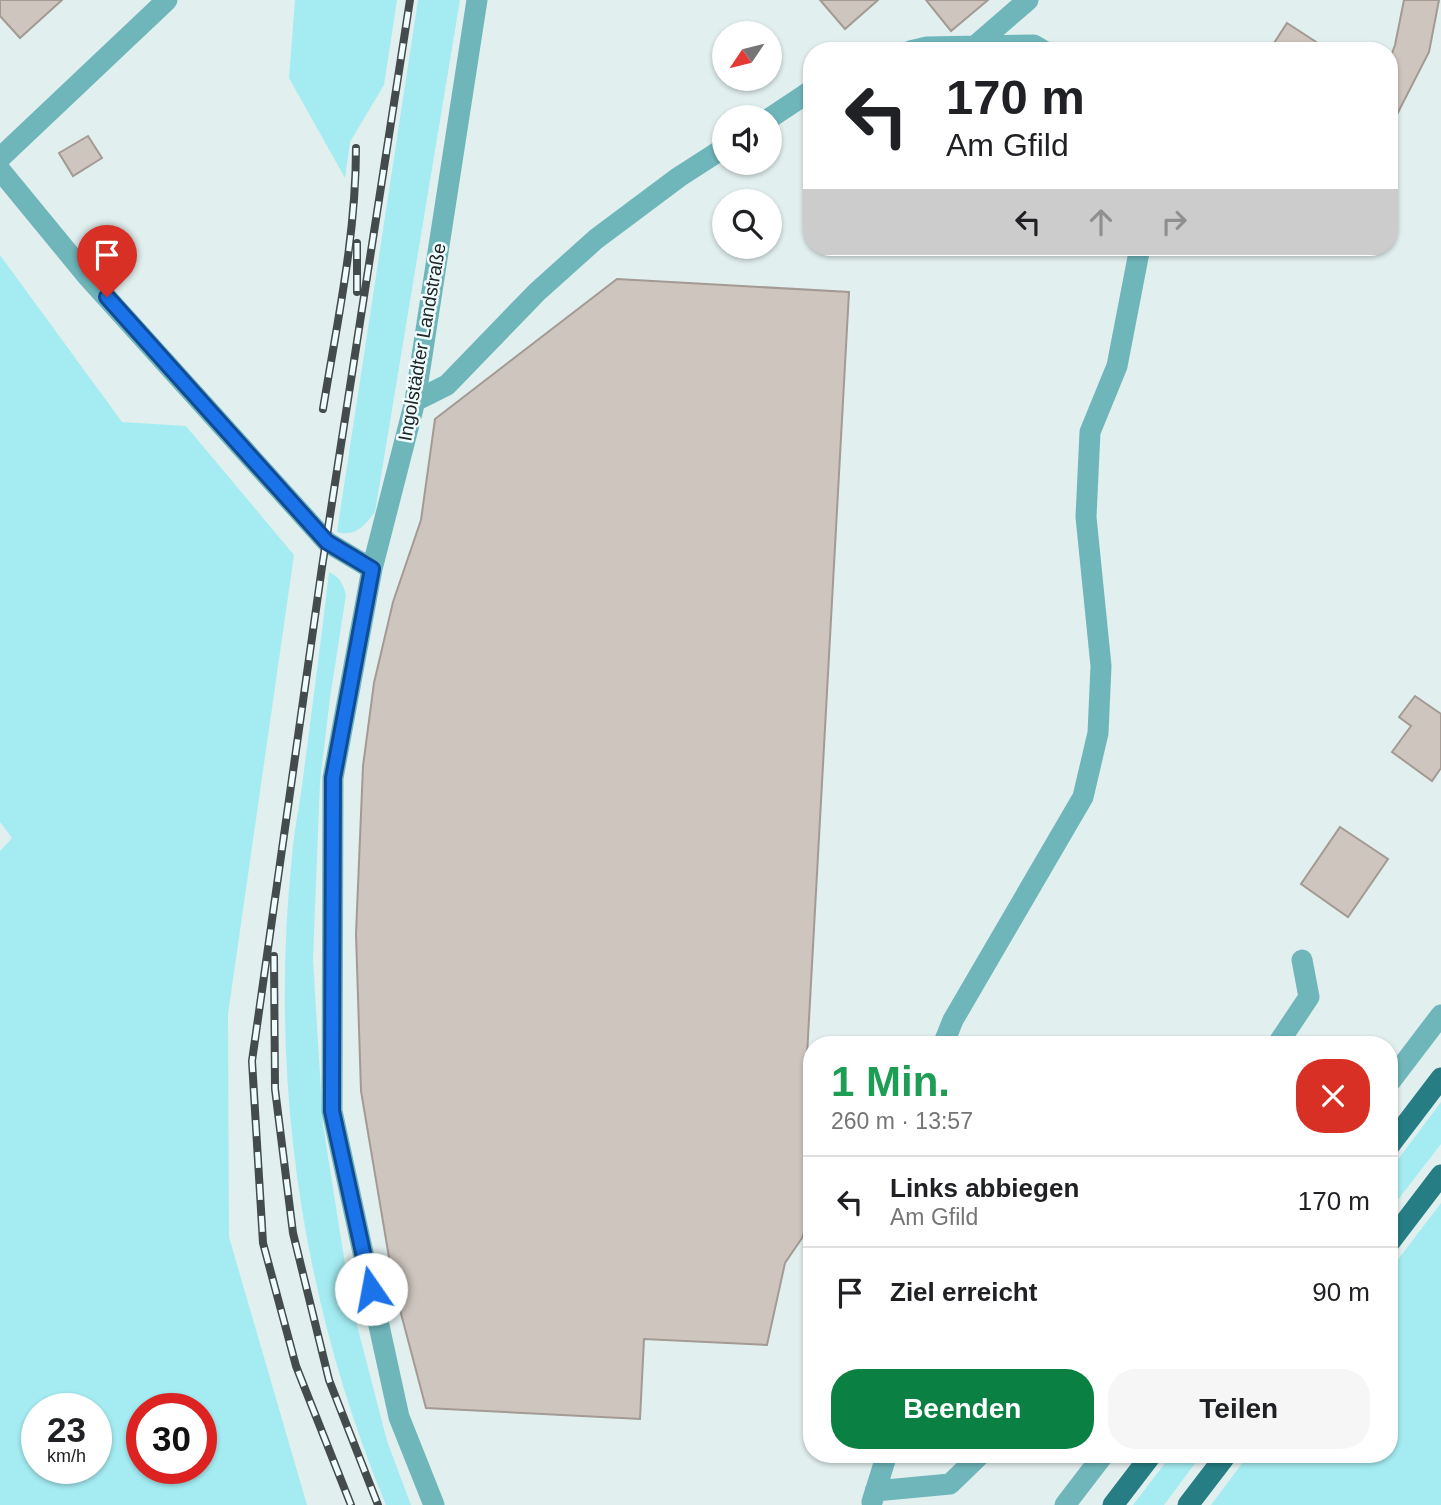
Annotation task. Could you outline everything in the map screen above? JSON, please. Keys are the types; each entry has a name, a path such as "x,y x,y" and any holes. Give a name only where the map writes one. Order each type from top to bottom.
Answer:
{"main road":[{"path":"1398,1134 1441,1078"},
{"path":"1398,1231 1441,1175"},
{"path":"1113,1505 1145,1463"},
{"path":"1188,1505 1220,1463"}],"street":[{"path":"0,158 167,0"},
{"name":"Ingolstädter Landstraße","path":"434,1505 399,1417 332,1111 333,778 372,569 415,401 477,0"},
{"path":"980,42 1028,0"},
{"path":"782,110 803,96"},
{"path":"415,401 447,385 537,292 596,239 712,156"},
{"path":"0,170 88,277 327,542 372,569"},
{"path":"947,1036 953,1020 1083,797 1097,733 1101,666 1086,517 1090,432 1117,366 1138,256"},
{"path":"1283,1036 1309,997 1302,960"},
{"path":"1398,1071 1441,1015"},
{"path":"884,1463 873,1498 950,1484 972,1463"},
{"path":"1065,1505 1097,1463"}],"shaded area":[{"path":"295,0 397,0 384,85 350,142 345,178 289,78"},
{"path":"418,0 460,0 375,512 354,532 337,532"},
{"path":"0,255 122,422 186,426 294,555 228,1014 229,1237 307,1505 0,1505 0,851 12,838 0,822"},
{"path":"329,572 340,581 346,595 320,782 313,959 323,1125 351,1302 387,1441 411,1505 386,1505 357,1428 332,1348 313,1268 298,1186 289,1104 285,1022 286,939 292,856"},
{"path":"1441,1102 1441,1144 1398,1200 1398,1159"},
{"path":"1441,1203 1441,1505 1211,1505 1242,1463 1398,1463 1398,1259"},
{"path":"1165,1463 1195,1463 1164,1505 1133,1505"}],"building":[{"path":"0,0 62,0 20,38 0,16"},
{"path":"820,0 878,0 845,29"},
{"path":"926,0 988,0 951,31"},
{"path":"1404,0 1439,0 1429,52 1398,112 1398,42 1396,42"},
{"path":"1287,23 1316,42 1275,42"},
{"path":"88,136 102,158 73,176 59,153"},
{"path":"617,279 849,292 808,1036 803,1036 803,1235 785,1263 767,1345 644,1339 640,1419 426,1408 394,1287 361,1091 356,934 363,766 374,683 393,602 421,520 435,419"},
{"path":"1415,696 1441,714 1441,768 1432,781 1392,752 1411,726 1399,717"},
{"path":"1340,827 1388,859 1348,917 1301,884"}],"railway":[{"path":"351,1505 296,1366 263,1243 252,1061 322,567 410,0"},
{"path":"323,409 349,247 356,148"},
{"path":"357,243 357,292"},
{"path":"274,956 275,1089 293,1233 329,1380 378,1505"}],"route":[{"path":"107,297 327,542 372,569 333,778 332,1083 332,1111 371,1289"}]}
